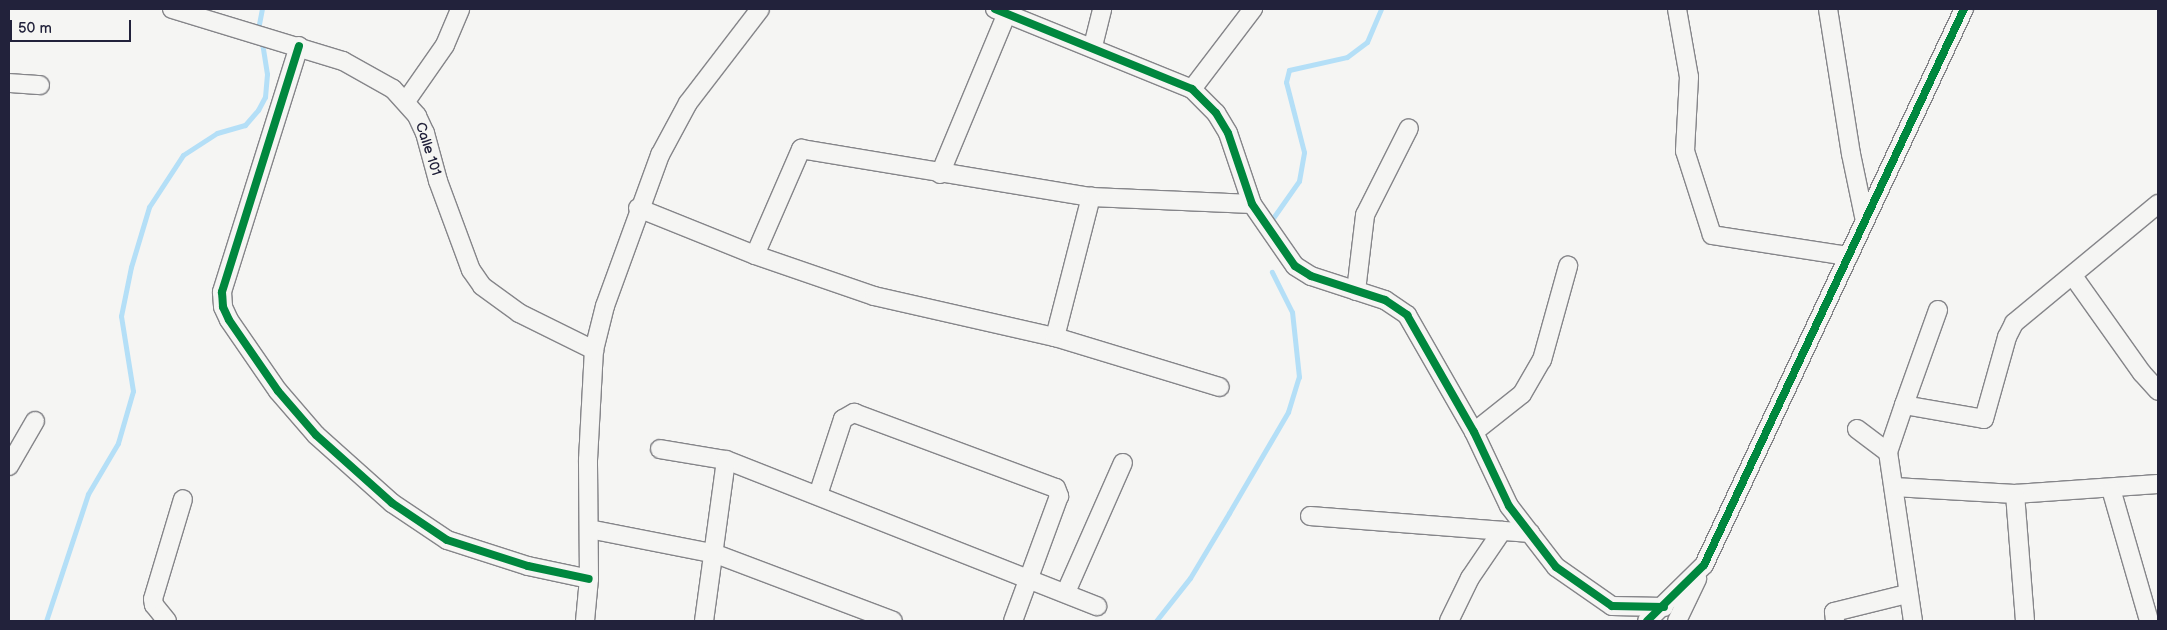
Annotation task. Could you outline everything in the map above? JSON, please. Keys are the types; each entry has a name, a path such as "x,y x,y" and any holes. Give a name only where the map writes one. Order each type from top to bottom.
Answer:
{"street":[{"name":"Calle 101","path":"172,9 299,46 369,73 406,101 425,133 438,181 471,270 482,286 519,313 594,350"},
{"path":"406,101 445,45 460,9"},
{"path":"585,621 589,579 588,460 594,350 605,306 638,208 660,155 688,103 760,9"},
{"path":"1093,46 1102,9"},
{"path":"1192,89 1253,9"},
{"path":"1677,9 1690,77 1686,151 1712,236 1848,256"},
{"path":"1828,9 1851,154 1865,221"},
{"path":"1681,620 1704,566 1964,9"},
{"path":"940,174 1001,11 1093,46 1192,89 1216,113 1228,133 1252,204 1295,266 1311,276 1385,300 1406,315 1474,432 1509,506 1556,566 1612,606 1664,607"},
{"path":"299,46 222,292 223,307 229,320 278,391 316,435 392,503 447,540 528,566 589,579"},
{"path":"9,83 40,85"},
{"path":"1356,291 1365,215 1409,128"},
{"path":"755,255 801,149 940,174 1090,197 1252,204"},
{"path":"1055,336 1090,197"},
{"path":"1904,405 1984,419 2007,337 2014,323 2026,310 2073,276 2158,204"},
{"path":"638,208 755,255 880,298 1055,336 1220,387"},
{"path":"1474,432 1522,394 1542,360 1568,266"},
{"path":"2073,276 2142,373 2158,391"},
{"path":"1913,621 1907,594 1888,452 1938,310"},
{"path":"818,495 843,419 854,413 1056,488 1059,496 1013,621"},
{"path":"9,466 35,421"},
{"path":"1857,429 1888,452"},
{"path":"660,449 726,460 1029,577 1097,606"},
{"path":"704,621 716,554 726,460"},
{"path":"1066,592 1123,463"},
{"path":"1894,487 2015,494 2111,489 2158,484"},
{"path":"2111,489 2149,621"},
{"path":"2015,494 2025,621"},
{"path":"168,621 154,606 153,599 183,499"},
{"path":"1310,516 1530,533"},
{"path":"589,529 716,554 892,621"},
{"path":"1449,621 1470,578 1502,531"},
{"path":"1647,621 1664,607 1704,566"},
{"path":"1835,621 1834,612 1907,594"}],"waterway":[{"path":"259,24 262,9"},
{"path":"1273,218 1299,181 1304,152 1286,82 1289,70 1347,57 1367,42 1381,9"},
{"path":"46,621 88,494 118,443 133,391 121,316 131,267 149,207 183,155 217,133 245,125 258,110 265,97 267,74 262,43"},
{"path":"1156,621 1190,578 1288,412 1299,377 1292,312 1272,272"}],"cycle path":[{"path":"995,9 1192,89 1216,113 1228,133 1252,204 1295,266 1311,276 1385,300 1407,315 1474,432 1509,506 1556,567 1612,606 1664,607"},
{"path":"1647,621 1704,565 1964,9"},
{"path":"299,46 222,292 223,307 229,320 278,391 316,435 392,503 447,540 528,566 589,579"}]}
